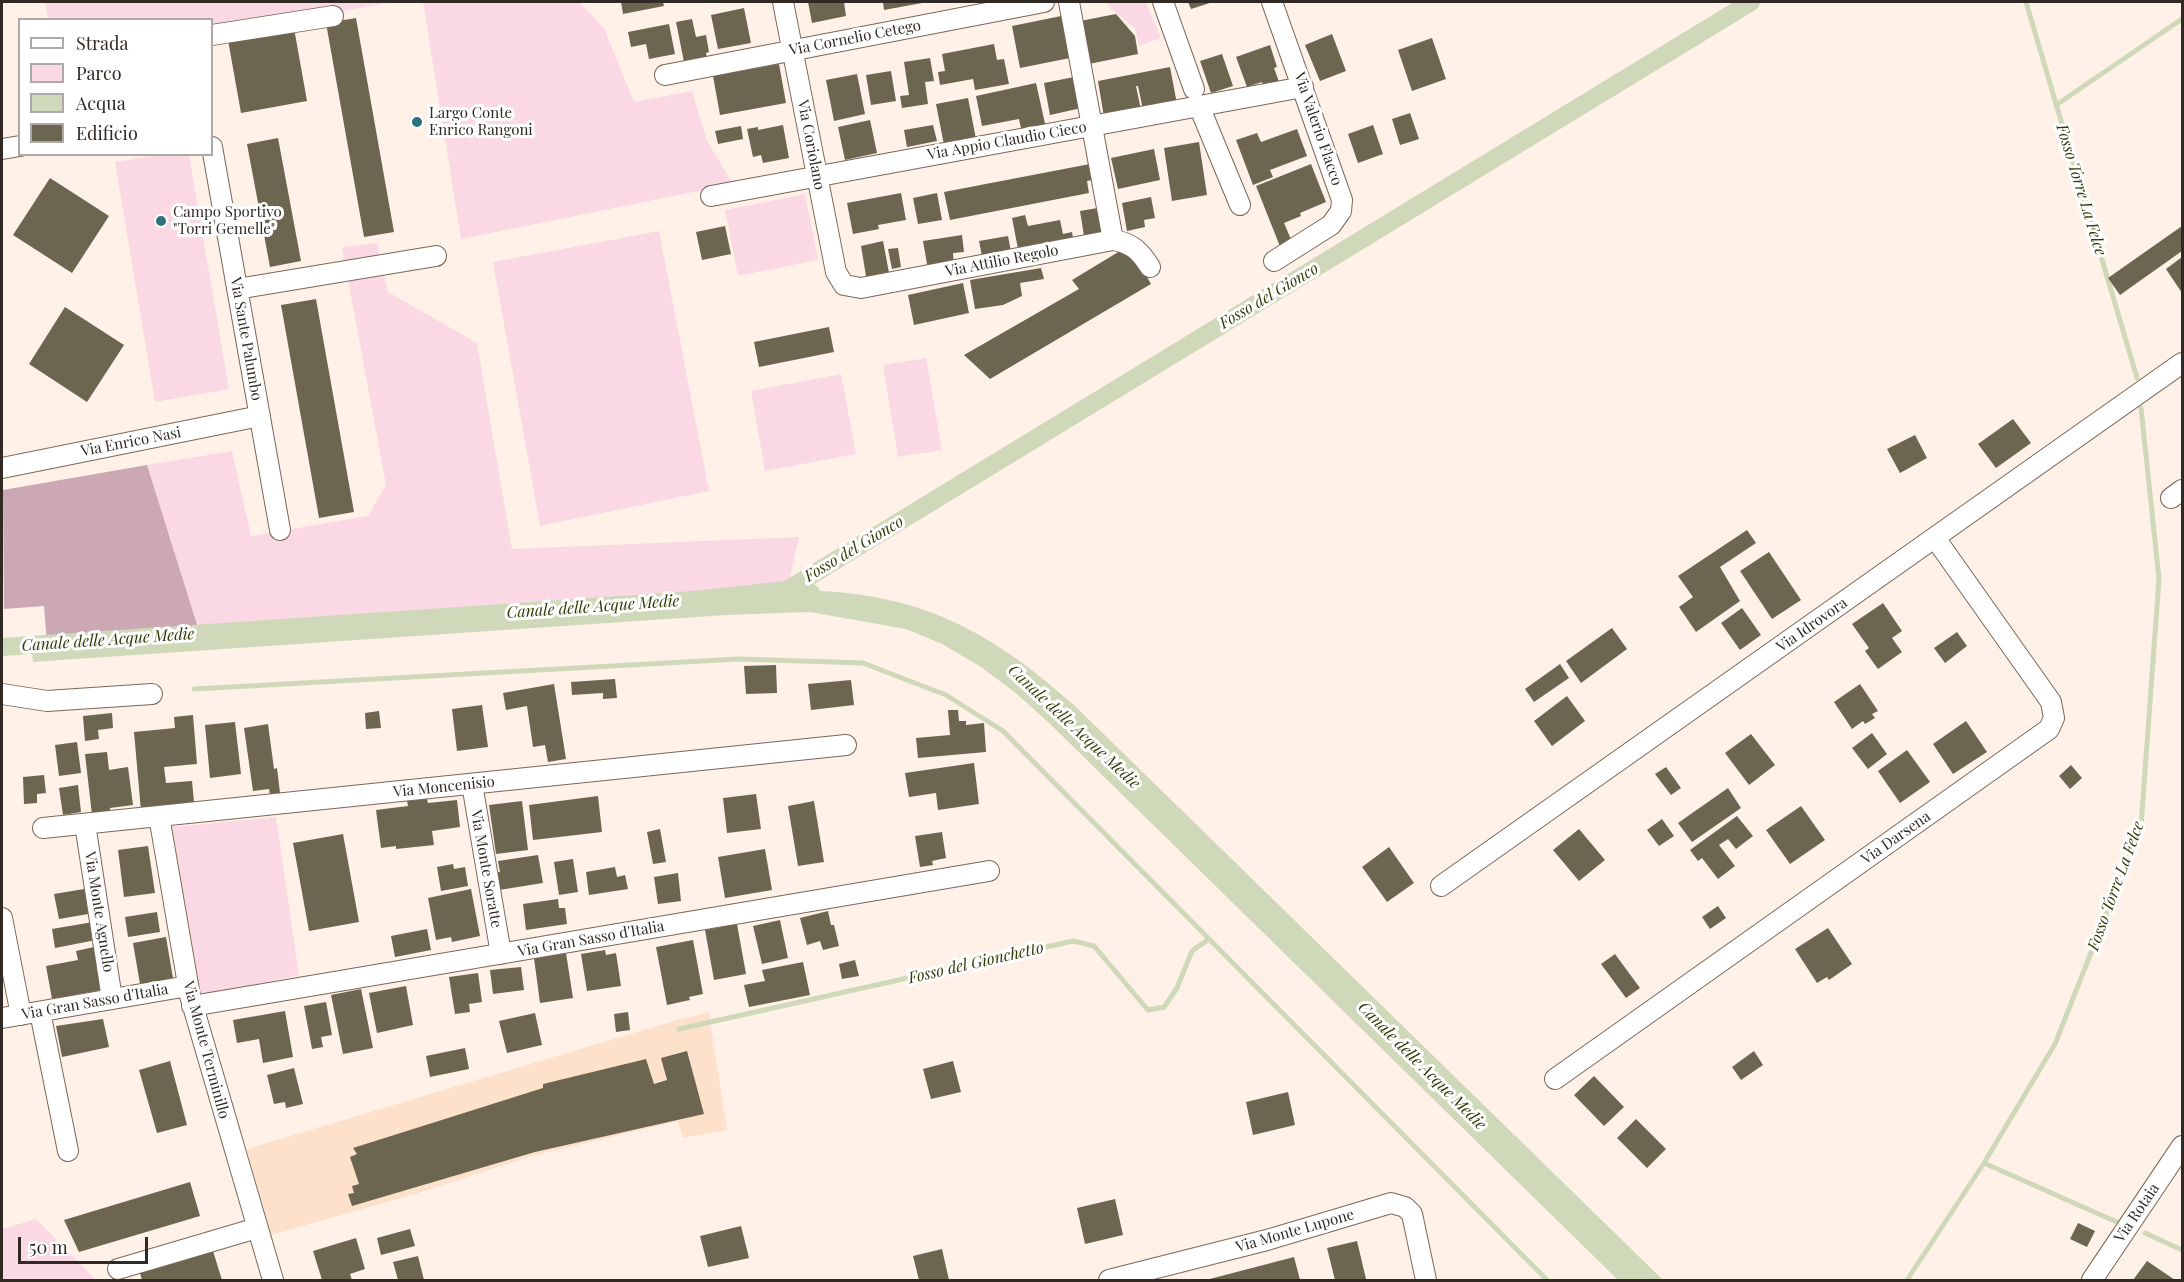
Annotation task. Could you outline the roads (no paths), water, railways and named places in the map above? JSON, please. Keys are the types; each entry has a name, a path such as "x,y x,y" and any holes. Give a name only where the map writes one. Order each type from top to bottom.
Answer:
{"street":[{"name":"Via Coriolano","path":"783,2 836,272 844,285"},
{"name":"Via Cornelio Cetego","path":"665,75 1044,2"},
{"path":"1069,2 1113,240 1134,246 1150,267"},
{"path":"1163,2 1197,98 1240,205"},
{"name":"Via Valerio Flacco","path":"1272,2 1341,196 1342,206 1339,216 1331,225 1274,261"},
{"path":"213,35 333,16"},
{"name":"Via Appio Claudio Cieco","path":"711,196 1092,126 1197,98 1303,87"},
{"path":"2,149 18,146"},
{"name":"Via Sante Palumbo","path":"213,153 280,531"},
{"name":"Via Attilio Regolo","path":"844,285 861,288 1113,240"},
{"path":"237,289 436,256"},
{"name":"Via Idrovora","path":"1441,886 2182,363"},
{"name":"Via Enrico Nasi","path":"2,468 260,416"},
{"name":"Via Darsena","path":"1555,1078 2049,729 2054,718 2051,702 1935,538"},
{"path":"2,694 47,701 152,694"},
{"name":"Via Moncenisio","path":"43,828 846,745"},
{"name":"Via Monte Soratte","path":"472,784 501,954"},
{"name":"Via Monte Terminillo","path":"159,816 192,1006 273,1281"},
{"name":"Via Monte Agnello","path":"86,824 112,999"},
{"name":"Via Gran Sasso d'Italia","path":"192,1006 989,871"},
{"path":"2,918 68,1151"},
{"name":"Via Gran Sasso d'Italia","path":"2,1018 188,986"},
{"name":"Via Rotaia","path":"2092,1281 2182,1146"},
{"name":"Via Monte Lupone","path":"1109,1281 1267,1240 1391,1203 1405,1207 1412,1214 1426,1281"},
{"path":"118,1269 257,1228"}],"water":[{"path":"787,590 872,597 909,605 943,617 976,633 1009,653 1041,677 1075,706 1663,1280 1618,1280 1048,722 1017,694 981,667 942,644 906,629 810,612 726,615 2,664 2,647 693,600"}],"waterway":[{"name":"Fosso del Gionco","path":"787,590 1751,2"},
{"name":"Fosso Torre La Felce","path":"2026,2 2137,378"},
{"path":"2056,105 2182,19"},
{"name":"Fosso Torre La Felce","path":"1907,1280 1984,1163 2055,1044 2141,826 2159,579 2141,408"},
{"name":"Canale delle Acque Medie","path":"2,647 693,600 787,590 811,593"},
{"path":"194,689 739,659 863,663 946,695 1003,731 1547,1280"},
{"name":"Fosso del Gionchetto","path":"679,1029 1073,941 1094,946 1148,1010 1164,1007 1177,988 1192,951 1209,939"},
{"path":"1984,1163 2119,1223"},
{"path":"2145,1233 2182,1250"}],"place":[{"name":"Largo Conte Enrico Rangoni","path":"417,122"},
{"name":"Campo Sportivo \"Torri Gemelle\"","path":"161,221"}]}
